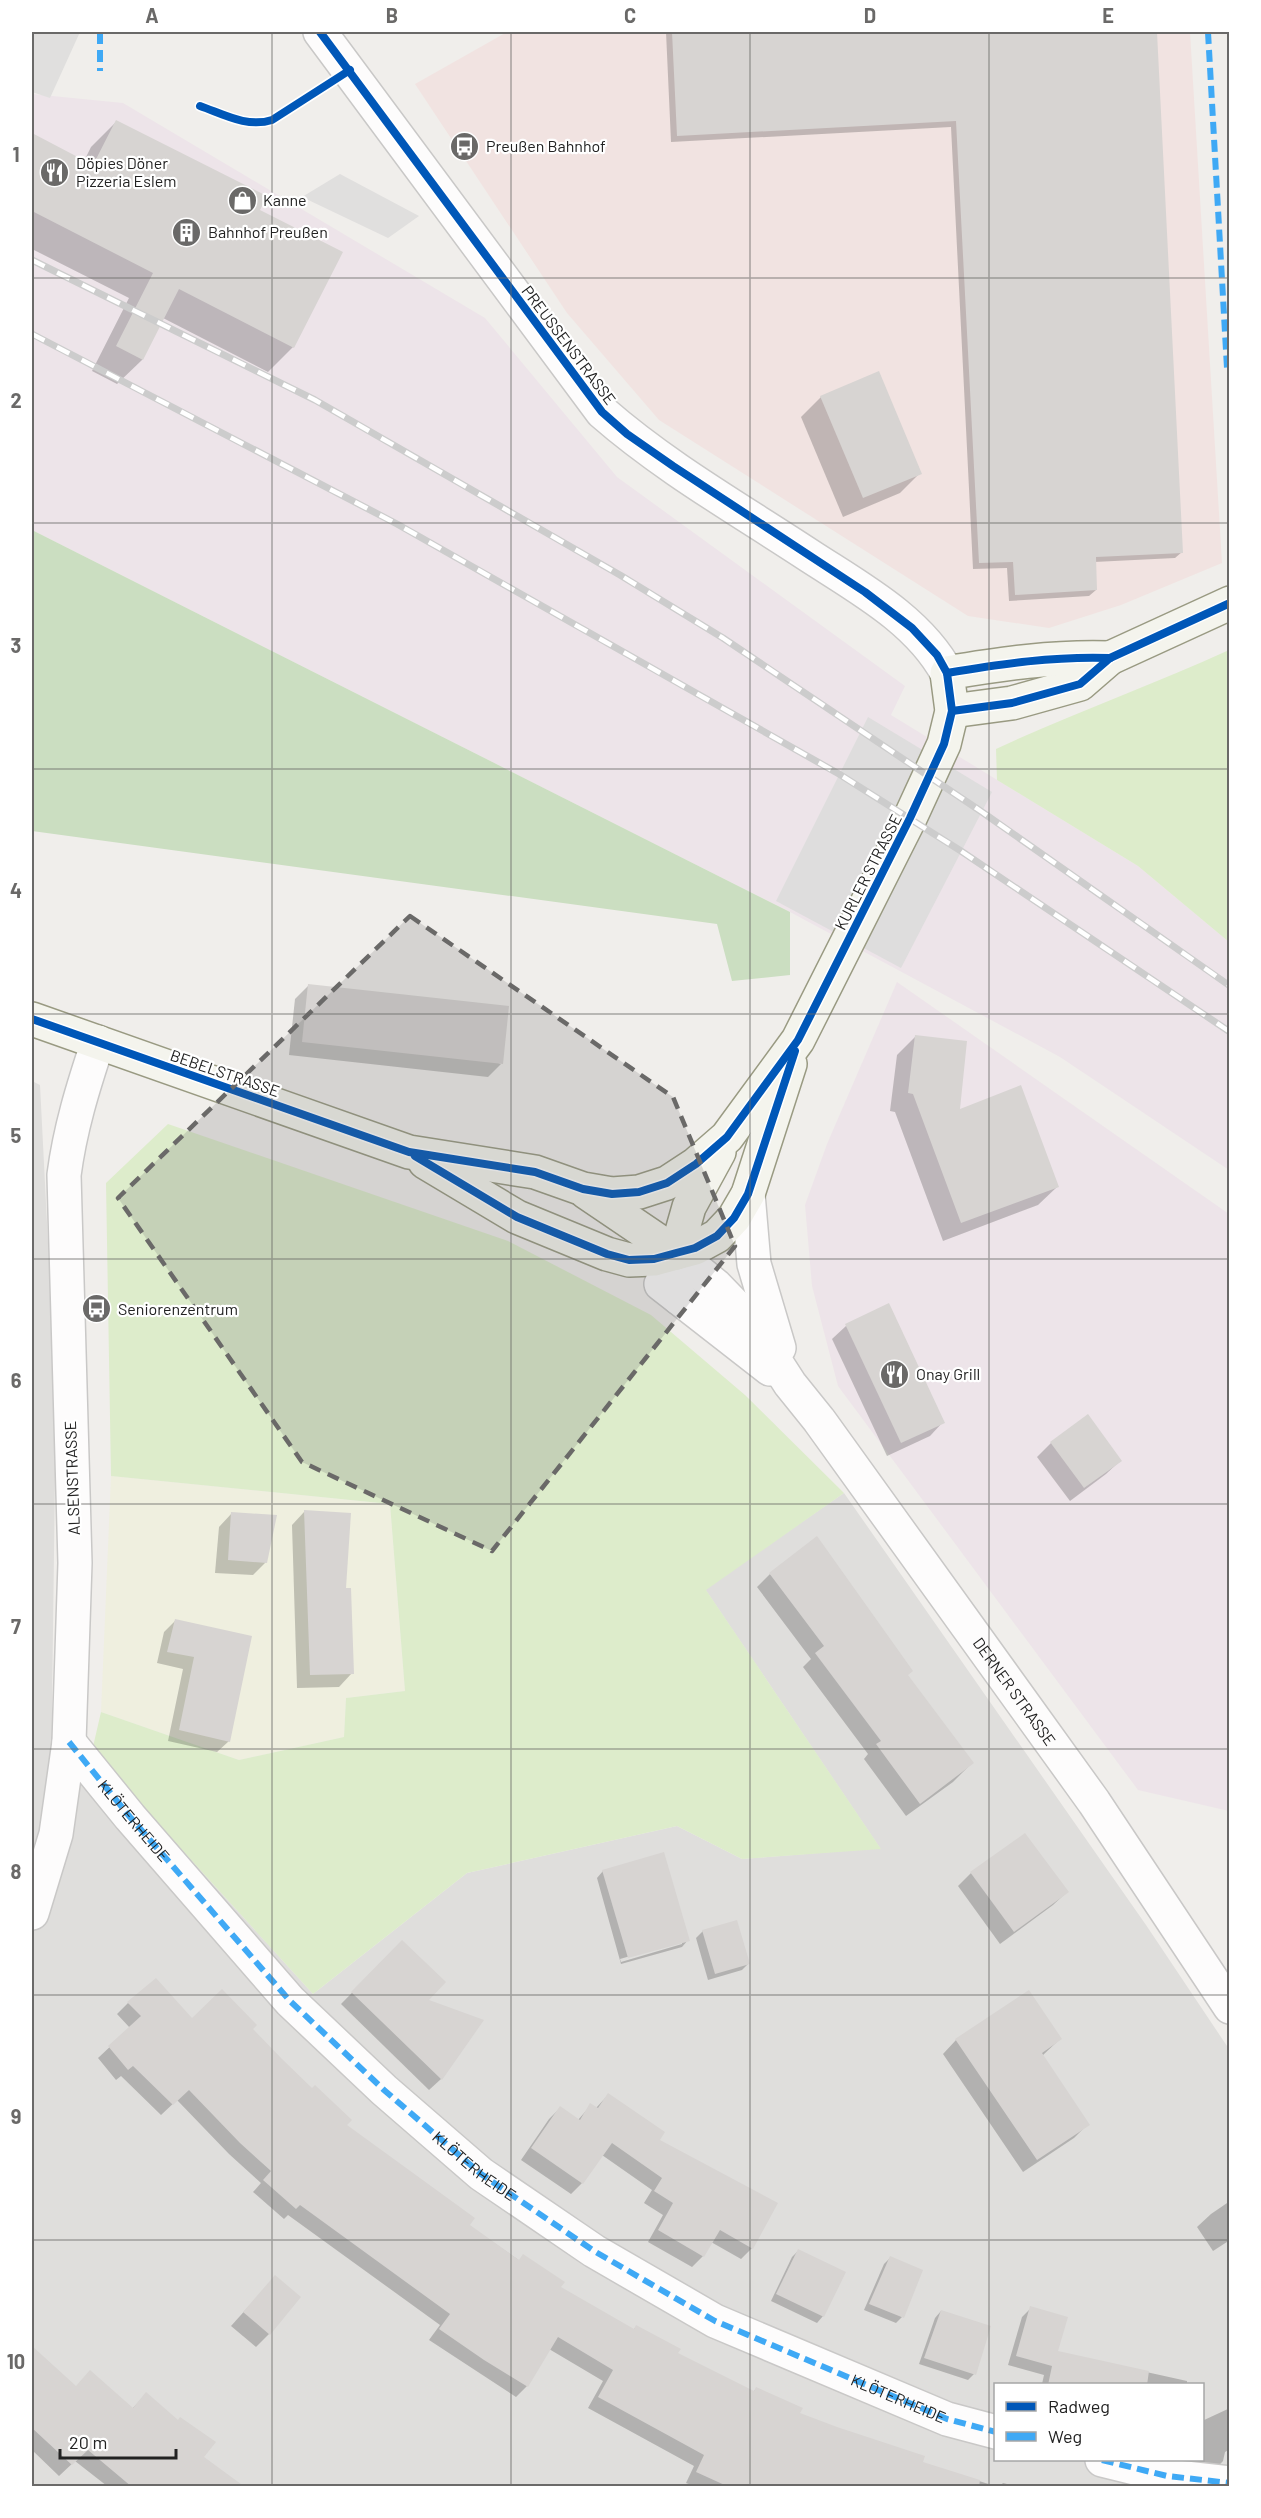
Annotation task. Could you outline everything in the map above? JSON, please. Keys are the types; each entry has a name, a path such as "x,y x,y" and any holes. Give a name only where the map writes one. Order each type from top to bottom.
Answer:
{"main road":[{"path":"952,711 1012,703 1080,684 1110,658 1230,603"},
{"path":"947,673 1011,662 1052,658 1110,658"},
{"name":"KURLER STRASSE","path":"676,1253 695,1248 717,1236 734,1218 748,1194 798,1040 910,818 944,744 952,711 947,673"},
{"name":"BEBELSTRASSE","path":"32,1019 409,1152 535,1172 583,1189"},
{"name":"KURLER STRASSE","path":"583,1189 612,1194 639,1192 667,1183 696,1164 727,1137 798,1040"},
{"path":"583,1189 676,1253 689,1208 727,1137"},
{"name":"BEBELSTRASSE","path":"409,1152 517,1217 607,1254 629,1260 654,1259 676,1253"}],"street":[{"name":"PREUSSENSTRASSE","path":"320,32 602,412 627,434 673,466 865,592 912,628 937,655 947,673"},
{"name":"ALSENSTRASSE","path":"32,1913 56,1834 69,1742 75,1563 64,1175 76,1110 98,1042"},
{"name":"DERNER STRASSE","path":"748,1194 754,1264 790,1384"},
{"name":"DERNER STRASSE","path":"676,1253 716,1286 748,1319 790,1384 819,1420 1094,1802 1230,2007"},
{"path":"676,1253 671,1278 679,1298"},
{"name":"DERNER STRASSE","path":"629,1260 790,1384"},
{"name":"KLÖTERHEIDE","path":"69,1742 290,2001 384,2090 482,2174 594,2251 715,2321 947,2419 994,2431"},
{"path":"1106,2461 1167,2476 1230,2483"}],"highlighted area":[{"path":"410,916 673,1097 735,1246 492,1551 302,1462 118,1198"}],"shaded area":[{"path":"32,32 80,32 50,98 32,92"},
{"path":"507,32 1190,32 1222,563 1121,605 1049,628 968,616 659,420 567,313 415,84"},
{"path":"32,94 123,103 485,318 617,477 905,686 891,715 1138,866 1229,942 1229,1170 1060,1057 790,912 32,530"},
{"path":"340,174 419,216 388,238 302,197"},
{"path":"897,982 1229,1214 1229,1811 1138,1790 838,1386 812,1286 805,1205 827,1144"},
{"path":"32,1081 40,1085 56,1400 52,1707 313,1994 467,1873 677,1826 742,1859 880,1848 705,1589 844,1493 1146,1925 1229,2049 1229,2486 32,2486"}],"green space":[{"path":"32,530 790,912 790,975 732,981 717,924 32,831"},
{"path":"1229,650 1229,942 1138,866 997,780 996,749"},
{"path":"168,1124 508,1241 651,1315 745,1395 844,1493 706,1590 881,1849 742,1859 677,1826 467,1873 313,1994 92,1751 101,1712 239,1760 344,1737 346,1698 405,1691 390,1504 111,1476 106,1183"},
{"path":"111,1476 390,1504 405,1691 346,1698 344,1737 239,1760 101,1712"}],"pier":[{"path":"868,717 992,792 901,968 776,901"}],"building":[{"path":"672,32 1157,32 1183,553 1096,557 1097,590 1015,595 1013,562 979,563 956,121 677,136"},
{"name":"Bahnhof Preußen","path":"116,120 267,196 260,210 343,252 294,348 179,289 143,360 116,346 153,273 32,211 32,133 93,165"},
{"path":"879,371 922,474 863,498 820,396"},
{"path":"308,984 509,1006 503,1064 302,1042"},
{"path":"915,1035 967,1041 960,1109 1021,1085 1059,1187 961,1223 913,1094 908,1093"},
{"name":"Onay Grill","path":"889,1303 945,1423 901,1443 845,1324"},
{"path":"1088,1414 1122,1461 1084,1488 1050,1442"},
{"path":"304,1510 351,1513 346,1588 351,1588 354,1674 310,1675"},
{"path":"231,1512 277,1515 267,1563 228,1560"},
{"path":"817,1536 913,1671 908,1675 974,1763 920,1804 876,1744 881,1741 815,1653 824,1646 769,1573"},
{"path":"175,1619 252,1636 230,1742 179,1730 194,1657 167,1652"},
{"path":"1025,1833 1069,1892 1014,1932 970,1872"},
{"path":"664,1852 690,1941 628,1958 602,1870"},
{"path":"737,1920 750,1964 715,1974 702,1930"},
{"path":"402,1940 446,1982 429,2000 484,2020 442,2080 351,1992"},
{"path":"156,1978 192,2018 222,1989 257,2025 253,2029 282,2059 312,2088 315,2085 352,2120 347,2125 475,2218 470,2225 519,2260 523,2254 565,2282 561,2287 634,2329 636,2325 681,2349 678,2353 754,2391 756,2387 803,2408 800,2413 925,2456 923,2462 980,2480 979,2487 729,2487 696,2472 704,2455 598,2397 613,2370 558,2337 528,2387 484,2360 439,2329 450,2314 300,2205 296,2209 263,2180 271,2171 240,2143 189,2090 173,2105 133,2066 128,2070 108,2046 141,2016 127,2002"},
{"path":"1029,1990 1062,2039 1042,2053 1090,2125 1037,2160 955,2039"},
{"path":"608,2093 665,2132 660,2140 778,2203 753,2249 720,2230 704,2257 658,2230 673,2203 654,2191 662,2178 612,2143 583,2184 531,2148 560,2106 580,2120 590,2103 598,2108"},
{"path":"798,2249 846,2272 824,2317 776,2294"},
{"path":"890,2256 923,2270 904,2318 869,2304"},
{"path":"275,2275 301,2297 270,2335 243,2312"},
{"path":"1030,2306 1068,2317 1058,2351 1149,2371 1147,2383 1048,2383 1052,2366 1016,2356"},
{"path":"941,2310 991,2326 976,2375 924,2358"},
{"path":"32,2346 76,2386 90,2370 133,2408 146,2392 178,2420 180,2417 216,2442 204,2457 245,2487 132,2487 88,2450 72,2465 32,2428"}],"railway":[{"path":"32,260 315,400 620,575 723,638 982,812 1230,986"},
{"path":"32,334 397,524 839,774 961,851 1230,1032"}],"marked path":[{"path":"100,32 100,71"},
{"path":"1208,32 1227,368"},
{"path":"69,1742 130,1817 290,2001 384,2090 481,2174 594,2251 715,2321 947,2419 994,2431"},
{"path":"1106,2461 1167,2476 1230,2483"}],"cycle path":[{"path":"32,1019 409,1152 535,1172 583,1189 612,1194 639,1192 667,1183 696,1164 727,1137 798,1040 910,818 944,744 952,711 947,673 937,655 912,628 865,592 673,466 627,434 602,412 320,32"},
{"path":"200,106 244,121 272,120 350,70"},
{"path":"952,711 1012,703 1080,684 1110,658 1230,603"},
{"path":"947,673 1048,659 1110,658"},
{"path":"415,1156 517,1217 607,1254 629,1260 654,1259 695,1248 717,1236 734,1218 748,1194 795,1051"}],"place":[{"name":"Preußen Bahnhof","path":"465,146"},
{"name":"Döpies Döner Pizzeria Eslem","path":"55,172"},
{"name":"Kanne","path":"242,200"},
{"name":"Bahnhof Preußen","path":"187,232"},
{"name":"Seniorenzentrum","path":"97,1309"},
{"name":"Onay Grill","path":"895,1374"}]}
